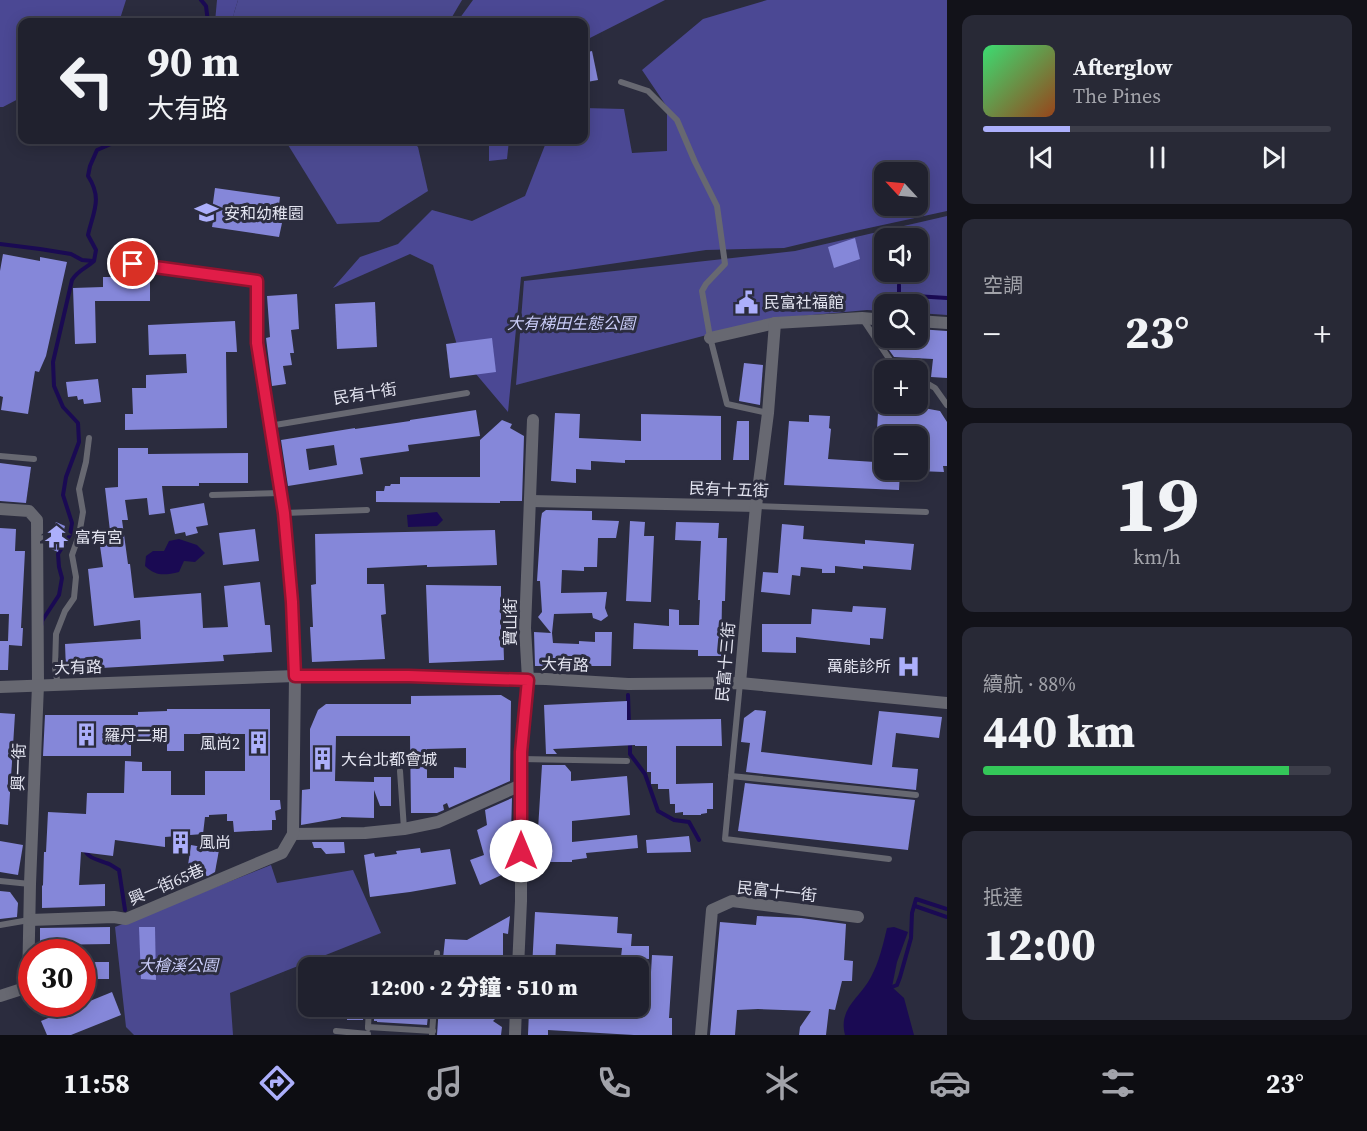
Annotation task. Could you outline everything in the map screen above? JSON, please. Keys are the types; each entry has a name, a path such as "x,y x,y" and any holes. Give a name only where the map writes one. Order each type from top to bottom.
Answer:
{"street":[{"path":"133,264 257,281 257,343 284,513 292,602 295,676 293,834 365,833 404,829 438,822 521,785"},
{"path":"710,338 776,323 874,319"},
{"path":"928,322 947,323"},
{"name":"民富十三街","path":"740,683 776,323"},
{"name":"寶山街","path":"518,957 521,759 528,680 525,628 533,420"},
{"name":"民有十五街","path":"531,501 756,506"},
{"name":"興一街","path":"0,509 28,511 37,520 38,685 28,987 0,996"},
{"name":"大有路","path":"0,687 295,676 409,676 628,684 740,683 947,703"},
{"name":"興一街65巷","path":"30,920 114,917 126,919 282,853 293,834"},
{"name":"民富十一街","path":"701,1035 712,910 732,901 858,917"},
{"path":"515,1035 516,1017"}],"lane":[{"path":"621,82 648,91 677,120 717,206 724,264 702,291 710,338 727,404 768,413"},
{"path":"862,318 890,360"},
{"path":"928,384 935,388 947,405"},
{"name":"民有十街","path":"269,426 467,393"},
{"path":"58,685 56,634 65,611 74,598 76,577 72,555 79,535 83,512 79,489 89,438"},
{"path":"0,456 34,459"},
{"path":"212,495 280,493"},
{"name":"民有十五街","path":"756,506 926,513"},
{"path":"284,513 367,510"},
{"name":"民富十三街","path":"740,683 725,839 889,859"},
{"path":"521,759 627,761"},
{"path":"400,771 404,829"},
{"path":"731,776 916,795"},
{"path":"0,881 30,884"},
{"name":"興一街65巷","path":"0,925 30,920"},
{"path":"437,952 437,957"},
{"path":"368,1032 369,1017"},
{"path":"336,1031 433,1033 434,1017"}],"green space":[{"path":"238,0 462,0 451,18 233,18"},
{"path":"287,144 415,144 418,147 428,191 379,222 337,224"},
{"name":"大有梯田生態公園","path":"947,216 947,315 928,314 928,294 874,294 874,310 768,319 516,385 524,281 795,251 874,233 874,282 928,282 928,228 895,228"},
{"name":"大檜溪公園","path":"271,865 277,883 353,870 381,933 321,957 298,957 298,966 230,993 233,1035 134,1035 126,1027 115,927"}],"shaded area":[{"path":"0,0 126,0 120,18 18,18 18,99 0,107"},
{"path":"217,0 238,0 233,18 215,18"},
{"path":"473,0 665,0 588,39 588,18 460,18"},
{"path":"767,0 947,0 947,211 928,215 928,162 874,162 874,216 924,216 784,248 706,250 521,277 508,412 460,355 433,265 410,254 333,288 360,257 398,244 432,210 472,221 525,196 545,144 588,144 588,108 624,109 632,153 667,151 667,107 642,70 703,19"},
{"path":"489,144 509,144 507,159 489,161"},
{"path":"437,512 443,520 437,526 408,527 407,515"},
{"path":"179,539 197,545 205,553 195,562 184,561 179,572 161,574 145,566 146,556 153,551 164,551 169,541"},
{"path":"894,927 908,932 897,962 892,987 904,998 914,1035 845,1035 847,1010 874,971 887,928"}],"building":[{"path":"592,51 598,80 588,82 588,52"},
{"path":"215,188 280,197 277,222 282,223 279,237 212,227"},
{"path":"855,238 860,259 834,268 828,247"},
{"path":"3,254 40,261 40,257 67,262 46,356 39,372 35,371 28,414 1,410 3,397 0,396 0,271"},
{"path":"103,277 150,277 150,301 95,301 96,343 75,344 73,288 103,287"},
{"path":"297,294 299,329 291,330 294,353 290,353 292,365 283,366 286,384 272,386 266,338 270,337 267,296"},
{"path":"375,302 377,347 337,349 335,304"},
{"path":"235,321 237,352 226,352 227,428 125,430 125,414 133,414 132,388 146,388 146,375 187,373 186,354 149,355 148,325"},
{"path":"928,330 947,331 947,378 931,377 933,359 894,357 889,348 928,348"},
{"path":"492,338 496,372 450,378 446,344"},
{"path":"744,363 763,365 760,405 739,401"},
{"path":"98,379 101,402 84,404 83,399 78,400 77,396 68,397 66,382"},
{"path":"928,409 940,411 947,422 947,466 943,466 944,472 928,471 928,426 877,426 878,414 928,414"},
{"path":"476,410 480,436 408,445 409,451 360,458 363,474 288,486 281,440","holes":["334,445 337,465 309,470 306,449"]},
{"path":"555,413 580,414 579,438 641,441 641,414 721,416 721,460 625,460 625,463 591,461 591,470 576,469 576,483 551,481"},
{"path":"809,415 830,416 828,459 874,462 874,480 900,480 899,490 784,485 789,421 809,422"},
{"path":"502,420 512,424 510,428 524,436 522,501 500,501 500,503 376,502 376,491 384,491 385,486 391,484 400,484 400,477 480,477 480,440"},
{"path":"737,421 749,421 749,460 733,460"},
{"path":"118,448 148,448 148,454 248,453 248,483 162,486 165,513 149,515 147,498 125,500 128,520 122,520 134,598 201,593 203,628 228,627 224,586 260,582 265,625 270,625 272,652 223,655 224,661 66,670 65,644 141,639 140,620 94,626 88,569 103,567 98,532 110,531 105,488 118,487"},
{"path":"0,463 31,467 26,503 0,501"},
{"path":"204,503 208,525 196,527 198,533 186,536 185,532 175,534 170,509"},
{"path":"546,510 592,511 592,520 619,521 616,538 598,538 597,567 584,567 584,571 562,570 561,593 607,592 605,608 608,616 601,621 593,618 592,613 554,614 552,633 553,643 579,644 579,641 595,642 595,632 612,632 611,666 535,666 534,632 551,633 538,617 542,612 540,581 537,581 541,519 542,513"},
{"path":"630,521 645,522 644,536 654,536 651,602 626,601"},
{"name":"富有宮","path":"56,522 65,526 58,552 49,548"},
{"path":"676,522 719,523 718,538 727,538 721,656 698,656 698,650 633,649 634,623 669,626 669,609 679,610 679,625 699,625 701,541 675,540"},
{"path":"782,524 804,526 803,539 865,544 865,540 914,544 911,570 835,566 835,573 822,573 822,569 801,567 800,576 792,575 790,595 761,592 763,572 778,573"},
{"path":"0,528 16,529 15,551 25,551 22,646 9,645 8,670 0,670 0,641 8,641 9,614 0,614"},
{"path":"255,529 259,561 223,565 219,533"},
{"path":"495,530 497,565 367,568 367,584 384,584 386,614 381,615 385,659 312,662 310,627 313,627 311,585 316,584 315,534"},
{"path":"426,585 501,586 504,660 429,663"},
{"path":"853,606 886,608 883,639 870,638 870,645 796,637 796,653 762,652 762,624 811,624 812,609 852,612"},
{"path":"501,695 511,701 510,781 449,808 447,803 443,805 444,810 437,813 411,813 410,736 336,736 335,781 374,782 374,777 391,777 391,806 380,806 374,790 374,818 341,817 301,825 302,790 310,789 310,729 318,710 326,704 411,704 411,696","holes":["466,748 466,768 454,767 454,778 427,778 427,749"]},
{"path":"627,701 627,720 721,719 722,746 676,746 676,784 713,783 713,809 707,809 707,813 701,815 675,813 675,804 670,804 669,789 658,789 658,784 651,784 651,772 647,772 647,746 553,749 557,754 546,754 544,705"},
{"path":"167,709 270,709 270,800 280,800 281,809 275,811 276,820 272,820 272,830 234,832 233,821 227,821 227,814 209,815 205,817 203,834 165,837 165,847 115,840 113,856 81,852 79,885 105,884 105,906 42,908 48,812 86,814 87,793 124,793 125,761 142,762 142,771 171,771 171,795 205,795 205,771 245,771 245,734 184,734 184,751 167,751 167,739 131,739 131,756 43,756 45,715 138,715 138,712 167,711"},
{"path":"755,710 766,711 761,752 872,765 879,711 942,717 939,738 896,733 892,767 918,769 916,790 746,772 750,743 741,742 744,718"},
{"path":"0,713 15,714 8,825 0,824"},
{"path":"542,765 565,765 571,772 571,781 627,776 630,815 572,821 572,842 637,835 638,848 586,853 587,858 572,860 572,862 536,862"},
{"path":"745,783 915,800 908,850 738,831"},
{"path":"512,798 510,871 480,885 470,860 484,855 477,830 487,825 485,810"},
{"path":"689,836 691,852 647,853 646,840"},
{"path":"0,841 23,845 18,875 0,872"},
{"path":"312,842 344,842 345,853 326,854 321,848 314,848"},
{"path":"191,845 219,850 215,872 208,876 187,872"},
{"path":"420,848 421,853 450,849 456,884 370,897 364,855 374,853 375,857"},
{"path":"0,891 10,892 18,903 17,917 0,919"},
{"path":"535,912 618,917 617,933 632,934 631,946 649,946 649,957 621,957 622,948 556,944 555,957 533,957"},
{"path":"510,916 508,934 503,933 503,956 507,957 443,957 445,939 467,940"},
{"path":"757,916 801,918 846,924 844,960 853,961 852,981 842,981 835,1010 829,1009 826,1035 799,1035 800,1027 811,1011 758,1009 737,1010 735,1035 710,1035 720,922 756,925"},
{"path":"110,927 110,944 96,944 96,939 40,939 40,928"},
{"path":"139,927 155,927 156,980 141,979"},
{"path":"652,955 673,956 669,1018 672,1018 672,1035 548,1030 548,1035 528,1035 529,1017 649,1017"},
{"path":"96,962 109,962 109,979 96,979"},
{"path":"112,992 121,1015 71,1035 47,1035 41,1021 51,1017 96,1017 96,999"},
{"path":"333,1017 363,1017 363,1020 347,1020 347,1018"},
{"path":"374,1017 428,1017 427,1025 374,1021"},
{"path":"438,1017 497,1017 493,1021 502,1027 501,1035 437,1035"}],"waterway":[{"path":"201,0 206,6 208,18"},
{"path":"42,624 59,595 62,578 58,554 70,535 72,523 63,495 66,477 79,442 78,423 63,407 54,386 53,362 72,280 94,261 96,250 88,235 96,206 93,184 88,176 90,166 97,150 111,144"},
{"path":"0,244 71,254 82,260 93,261"},
{"path":"899,285 899,295 947,298"},
{"path":"628,695 629,725"},
{"path":"630,741 630,754 645,774 658,811 674,820 689,822 699,840"},
{"path":"85,851 91,857 119,870 125,910"},
{"path":"892,987 897,985 911,938 912,913 916,899 947,909"},
{"path":"915,906 947,917"}],"place":[{"name":"安和幼稚園","path":"206,213"},
{"name":"民富社福館","path":"746,302"},
{"name":"富有宮","path":"57,537"},
{"name":"萬能診所","path":"909,666"},
{"name":"羅丹二期","path":"86,735"},
{"name":"風尚2","path":"258,743"},
{"name":"大台北都會城","path":"323,759"},
{"name":"風尚","path":"181,842"}],"route":[{"path":"133,264 257,281 257,343 284,513 292,602 295,676 409,676 528,680 521,752 521,851"}]}
